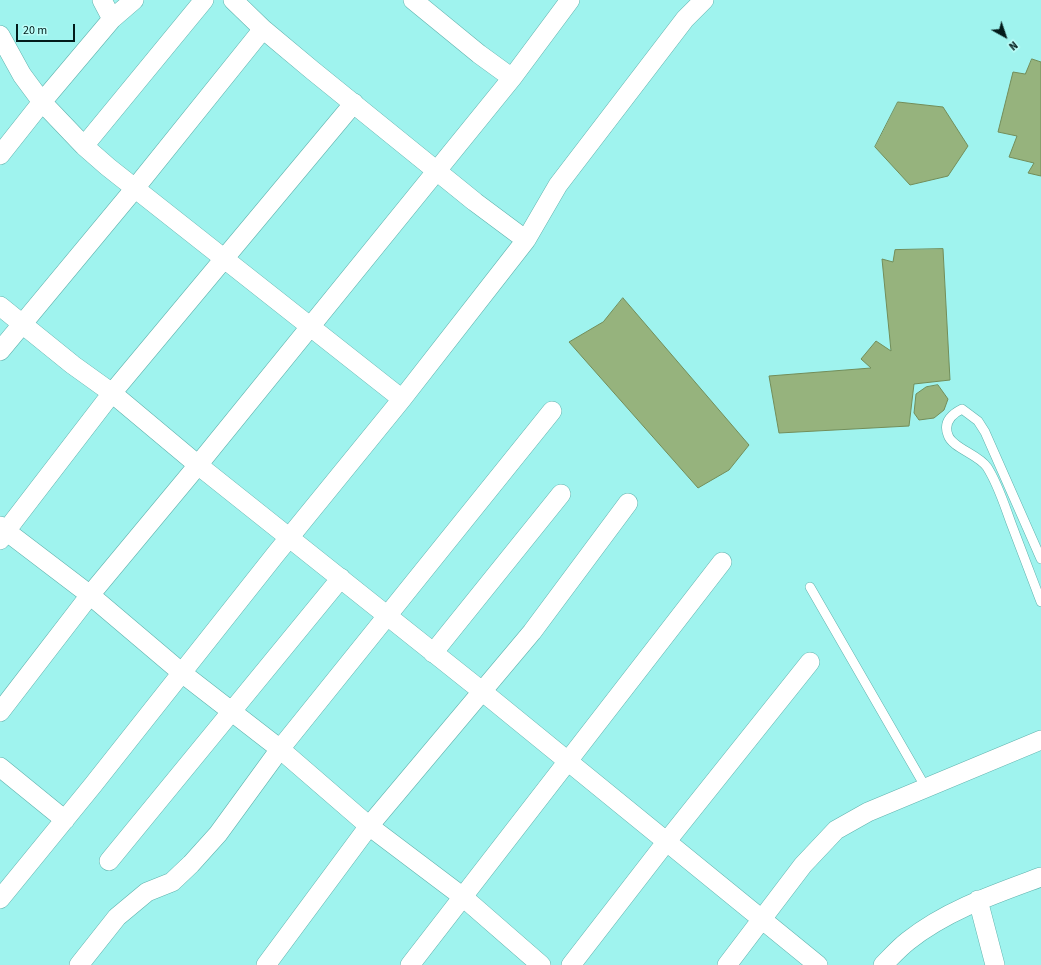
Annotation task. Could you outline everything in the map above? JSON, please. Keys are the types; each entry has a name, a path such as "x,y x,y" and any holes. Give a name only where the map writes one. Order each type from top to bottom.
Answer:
{"street":[{"path":"102,0 112,19"},
{"path":"0,155 65,72 112,19 134,0"},
{"path":"84,146 204,0"},
{"path":"233,0 262,29 436,171 526,240"},
{"path":"413,0 479,54 512,78"},
{"path":"0,899 402,399 526,240 558,185 686,19 704,0"},
{"path":"0,712 90,596 512,78 566,1"},
{"path":"0,351 24,324 136,187 262,29"},
{"path":"0,36 22,75 42,102 84,146 108,167 136,187 186,229 224,257 309,327 402,399"},
{"path":"354,103 112,393 2,533 90,596 230,711 280,749 369,826 463,896 541,965"},
{"path":"0,306 73,365 112,393 198,465 341,578 433,654 483,692 818,965"},
{"path":"79,965 117,917 147,892 172,882 192,864 218,834 280,749 552,411"},
{"path":"433,654 561,494"},
{"path":"266,965 369,826 532,632 628,502"},
{"path":"410,965 722,562"},
{"path":"109,861 230,711 341,578"},
{"path":"571,965 667,841 810,662"},
{"path":"727,965 804,865 836,830 868,812 1041,740"},
{"path":"0,767 65,820"},
{"path":"884,965 907,942 936,922 978,900 1041,877"},
{"path":"978,900 995,965"}],"lane":[{"path":"1041,559 985,432 978,421 962,409 952,414 946,425 948,436 954,443 977,458 986,466 996,485 1041,602"},
{"path":"810,587 926,788"}],"building":[{"path":"1032,59 1041,62 1041,176 1028,173 1034,163 1009,157 1017,136 998,132 1013,72 1025,74"},
{"path":"898,102 943,107 968,146 948,176 910,185 875,147"},
{"path":"943,249 950,380 914,384 909,426 779,433 769,376 871,368 861,359 876,341 891,351 882,259 893,262 895,250"},
{"path":"623,298 749,445 729,470 698,488 569,342 603,322"},
{"path":"938,385 948,399 944,410 934,418 919,420 914,413 916,394 926,387"}]}
